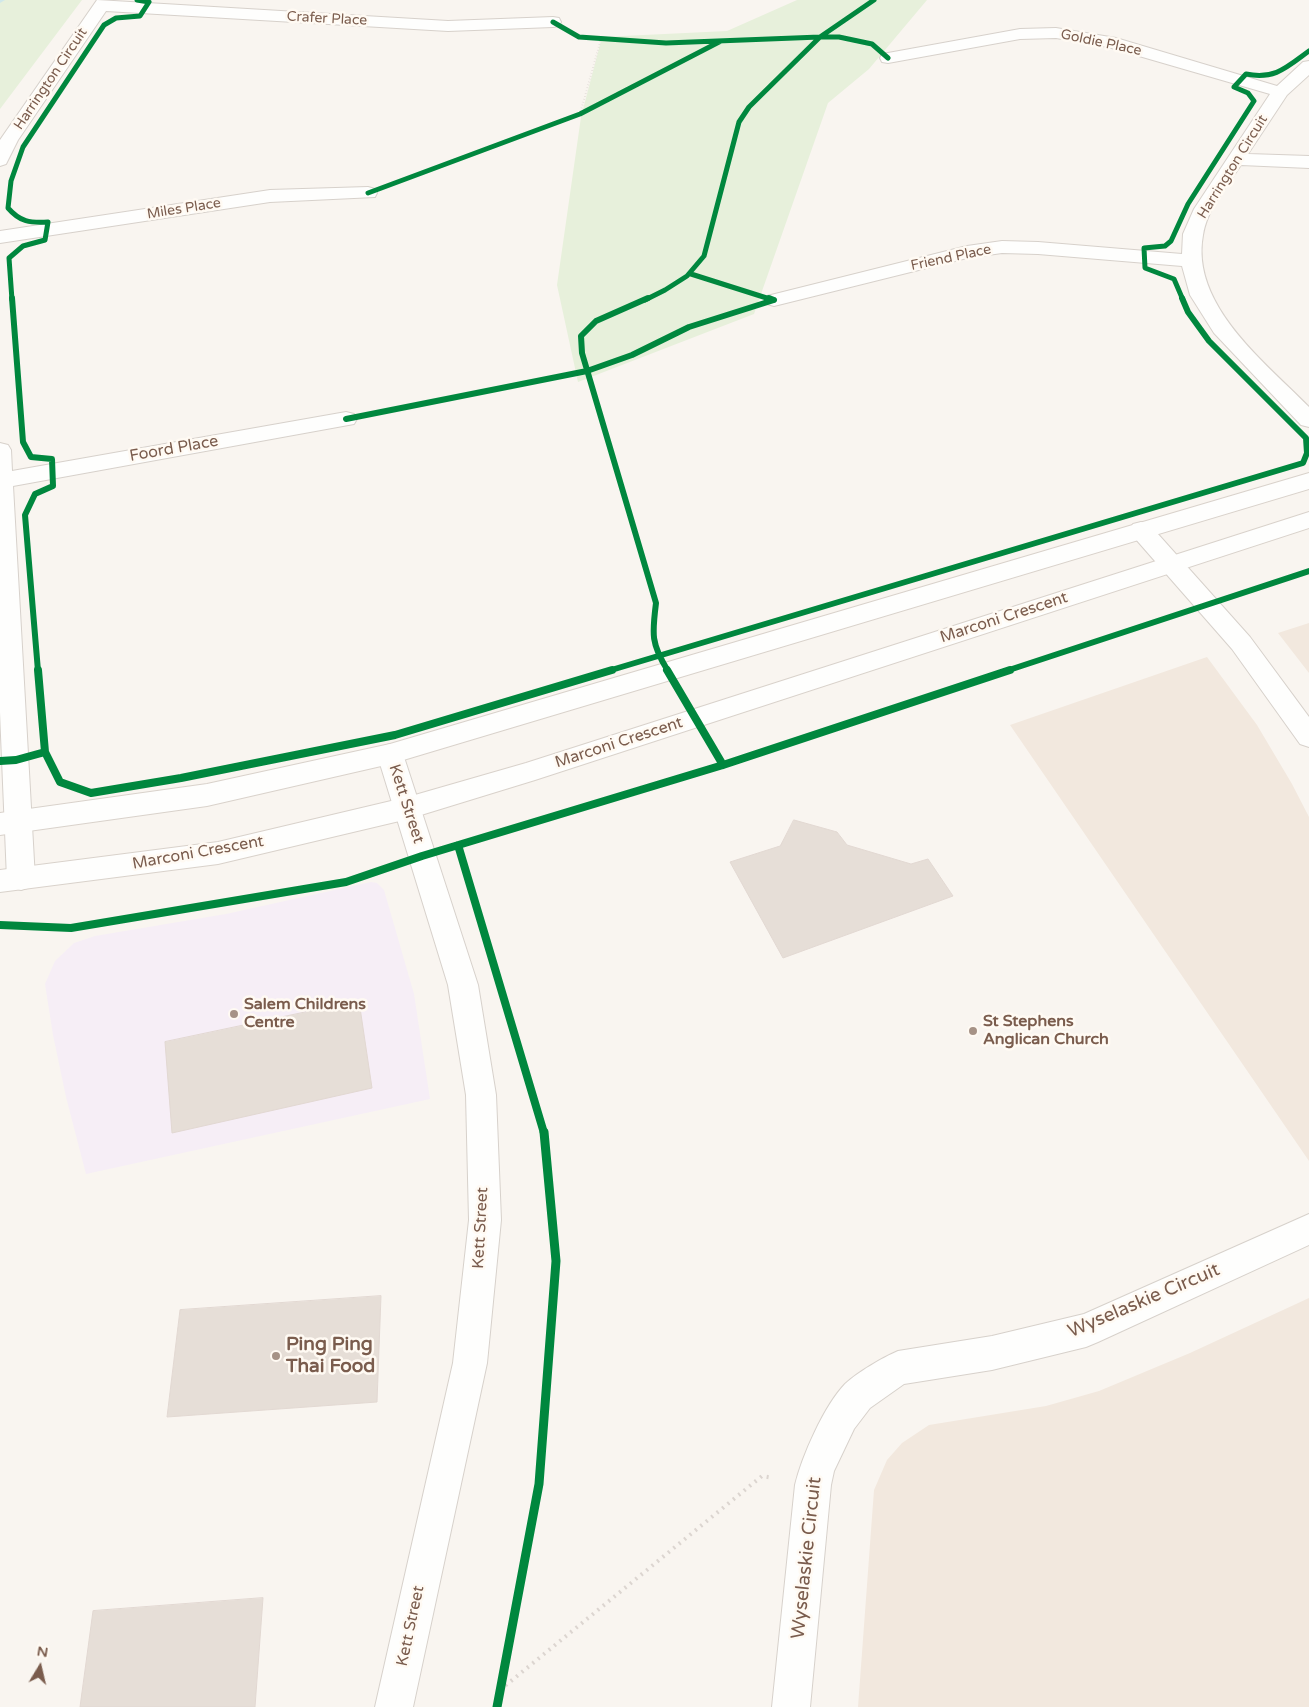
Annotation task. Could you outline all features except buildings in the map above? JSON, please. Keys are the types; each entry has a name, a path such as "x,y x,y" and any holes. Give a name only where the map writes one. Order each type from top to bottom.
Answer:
{"street":[{"name":"Crafer Place","path":"103,3 448,26 553,22"},
{"name":"Harrington Circuit","path":"0,160 9,140 103,3"},
{"name":"Goldie Place","path":"888,58 1020,34 1066,34 1110,42 1280,92"},
{"name":"Harrington Circuit","path":"1309,66 1280,92 1203,209 1193,234 1191,261 1200,295 1221,329 1309,420"},
{"path":"1236,159 1309,162"},
{"name":"Miles Place","path":"0,237 270,196 368,193"},
{"name":"Friend Place","path":"774,300 967,252 1002,247 1038,248 1191,261"},
{"name":"Foord Place","path":"2,480 346,419"},
{"path":"0,450 10,880"},
{"path":"9,823 207,795 390,754 1309,481"},
{"name":"Marconi Crescent","path":"10,880 218,853 408,808 526,773 1309,520"},
{"path":"1141,530 1241,643 1309,737"},
{"name":"Kett Street","path":"390,754 463,986 481,1095 485,1220 470,1363 394,1707"},
{"name":"Wyselaskie Circuit","path":"791,1707 813,1484 817,1468 842,1417 858,1396 898,1368 992,1353 1086,1330 1309,1229"}],"path":[{"path":"553,22 579,37 610,39"},
{"path":"580,114 601,39"},
{"path":"571,117 589,109"},
{"path":"500,1690 762,1476 813,1484"},
{"path":"499,1698 502,1680"}],"shaded area":[{"path":"1309,623 1309,673 1278,633"},
{"path":"1207,657 1257,725 1309,817 1309,1161 1010,725"},
{"name":"Salem Childrens Centre","path":"371,882 377,883 384,890 414,994 430,1099 86,1174 66,1097 45,984 55,961 74,943 95,936 226,914"},
{"path":"1309,1298 1309,1707 858,1707 874,1490 887,1460 902,1443 929,1425 1046,1406 1099,1391 1190,1353"}],"green space":[{"path":"0,0 82,0 0,109"},
{"path":"797,0 927,0 869,69 828,103 754,314 578,382 557,285 581,117 602,37 727,31"}],"cycle path":[{"path":"45,752 25,515 35,494 53,486 52,459 31,457 23,442 9,258 23,246 45,240 48,222 21,220 8,208 11,181 23,147 104,25 116,18 140,16 149,2 137,0"},
{"path":"553,22 579,37 666,43 820,37 874,0"},
{"path":"723,765 658,655 652,632 656,603 582,353 581,336 596,321 665,290 687,276 696,267 704,256 739,122 749,107 820,37 839,37 872,44 888,58"},
{"path":"368,193 580,114 721,41"},
{"path":"0,761 16,760 45,752 60,782 91,793 181,778 395,735 1303,463 1307,453 1306,438 1209,341 1188,312 1174,279 1145,268 1144,248 1165,246 1171,241 1188,204 1254,101 1248,93 1234,87 1246,74 1265,76 1280,72 1309,51"},
{"path":"691,274 774,300"},
{"path":"346,419 587,371 632,355 689,327 774,300"},
{"path":"0,925 71,928 346,882 422,856 723,765 1309,571"},
{"path":"458,845 545,1135 556,1261 539,1484 497,1707"}],"place":[{"name":"Salem Childrens Centre","path":"234,1014"},
{"name":"St Stephens Anglican Church","path":"973,1031"},
{"name":"Ping Ping Thai Food","path":"276,1356"}]}
